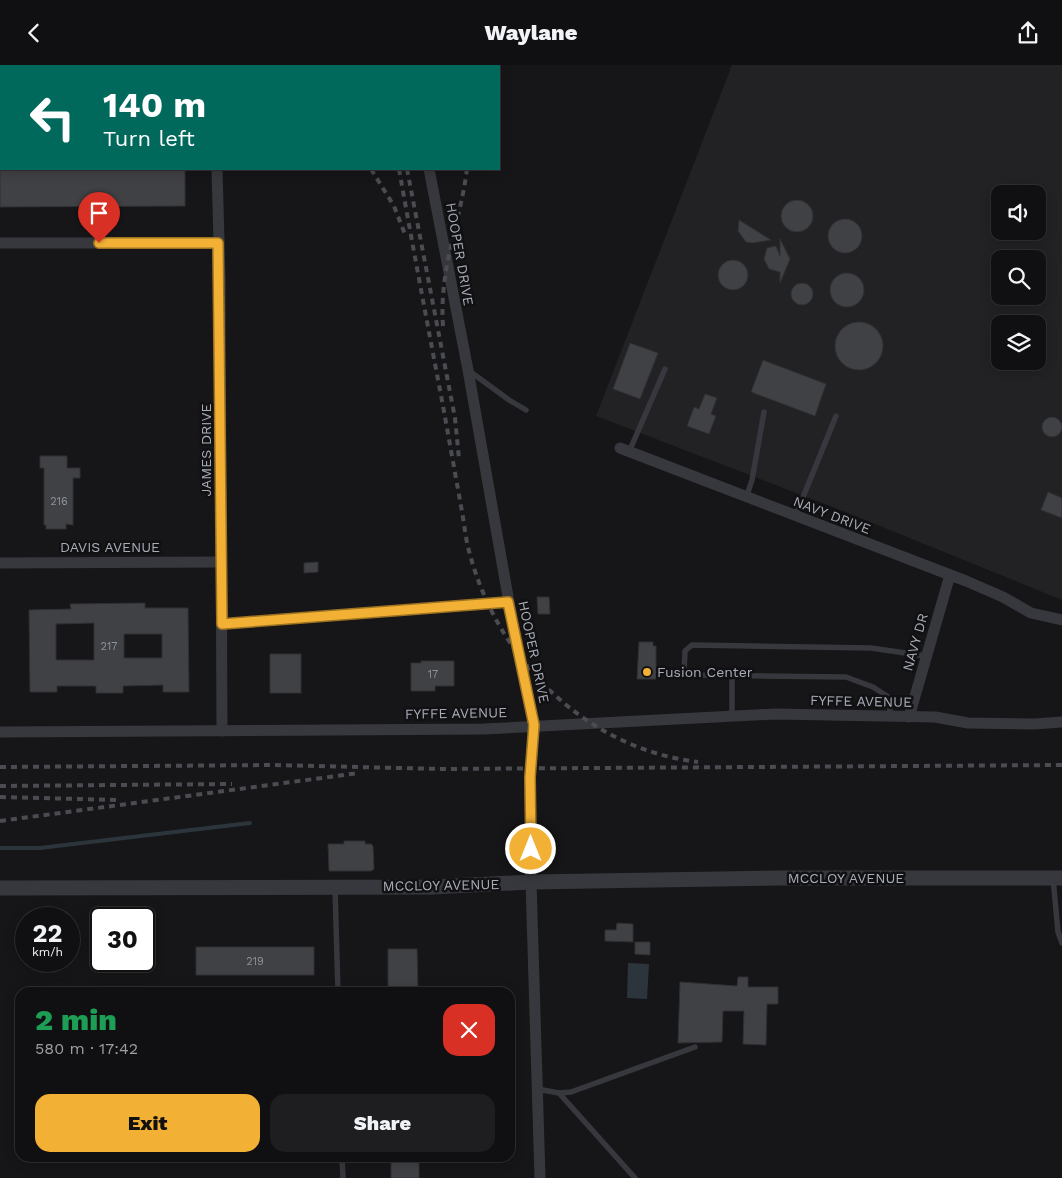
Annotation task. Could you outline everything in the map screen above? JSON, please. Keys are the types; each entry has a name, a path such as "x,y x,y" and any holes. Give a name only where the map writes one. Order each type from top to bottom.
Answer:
{"street":[{"name":"JAMES DRIVE","path":"218,170 222,731"},
{"name":"HOOPER DRIVE","path":"429,170 468,370 508,602 534,725 530,777 531,882 540,1178"},
{"path":"0,243 218,243"},
{"name":"NAVY DRIVE","path":"624,450 950,575 1002,597 1031,613 1062,620"},
{"name":"DAVIS AVENUE","path":"0,563 221,562"},
{"name":"NAVY DR","path":"909,717 950,575"},
{"name":"FYFFE AVENUE","path":"0,732 484,729 776,714 935,717 968,723 1034,724 1062,722"},
{"name":"MCCLOY AVENUE","path":"0,888 432,887 531,882 778,878 1057,878"}],"lane":[{"path":"624,450 665,369"},
{"path":"468,370 526,410"},
{"path":"746,498 752,480 764,412"},
{"path":"795,517 836,416"},
{"path":"222,624 508,602"},
{"path":"890,716 890,698 873,687 846,677 692,675 684,672 685,651 692,645 871,647 926,657"},
{"path":"732,676 732,717"},
{"path":"1057,878 1058,932 1062,943"},
{"path":"335,886 338,987"},
{"path":"537,1089 559,1093 570,1092 695,1047"},
{"path":"559,1093 635,1178"},
{"path":"342,1162 343,1178"}],"shaded area":[{"path":"732,65 1062,65 1062,600 843,511 596,416"},
{"path":"628,963 649,964 647,999 627,998"}],"building":[{"path":"0,170 185,170 185,206 0,207"},
{"path":"797,200 809,204 813,216 809,228 797,232 785,228 781,216 785,204"},
{"path":"845,219 852,220 857,224 861,229 861,243 857,248 852,252 845,253 838,252 833,248 829,243 828,236 829,229 833,224 838,220"},
{"path":"739,220 771,240 746,242 738,231"},
{"path":"780,239 790,259 780,283 780,272 769,269 764,259 767,248 776,246 780,256"},
{"path":"733,260 743,265 748,275 743,285 733,290 723,285 718,275 723,265"},
{"path":"847,273 854,274 859,278 863,283 863,297 859,302 854,306 847,307 840,306 835,302 831,297 830,290 831,283 835,278 840,274"},
{"path":"802,283 810,286 813,294 810,302 802,305 794,302 791,294 794,286"},
{"path":"854,322 864,322 873,326 879,332 882,337 882,355 873,366 864,370 854,370 845,366 839,360 835,351 835,341 839,332 845,326"},
{"path":"630,343 658,353 640,399 613,389"},
{"path":"763,360 826,384 815,416 751,392"},
{"path":"705,394 717,398 711,414 716,416 709,434 687,426 694,407 699,409"},
{"path":"1052,417 1059,420 1062,427 1059,434 1052,437 1045,434 1042,427 1045,420"},
{"path":"40,456 67,456 67,468 80,468 80,478 73,478 73,525 66,524 66,529 46,529 46,525 44,525 44,468 40,468"},
{"path":"1048,492 1062,498 1062,518 1041,510"},
{"path":"318,562 318,572 304,573 304,563"},
{"path":"537,597 549,597 550,614 538,614"},
{"path":"145,603 145,608 188,608 189,692 163,692 163,685 123,686 123,693 96,693 96,686 57,686 57,692 30,692 29,610 71,609 70,604","holes":["94,623 94,660 56,660 56,624","124,634 162,634 162,658 124,658"]},
{"name":"Fusion Center","path":"639,642 653,642 653,646 656,646 656,679 637,679"},
{"path":"270,654 301,654 301,693 270,693"},
{"path":"421,661 454,661 454,686 435,686 435,691 411,691 411,663 421,663"},
{"path":"344,841 365,841 365,844 371,844 373,846 374,869 371,871 329,871 328,844 344,844"},
{"path":"617,923 633,924 633,942 605,941 605,930 616,930"},
{"path":"635,942 650,942 650,955 635,954"},
{"path":"196,947 314,947 314,975 196,975"},
{"path":"388,949 417,949 418,987 388,987"},
{"path":"738,977 748,977 748,987 778,987 778,1004 767,1004 766,1045 743,1044 744,1011 723,1011 722,1042 678,1043 680,982 737,986"},
{"path":"391,1162 419,1162 419,1178 391,1178"}],"waterway":[{"path":"0,848 40,848 250,823"}],"railway":[{"path":"372,170 394,206 406,237"},
{"path":"399,170 469,551 482,591 501,628 524,662 551,692 583,718 618,738 657,753 698,762"},
{"path":"407,170 455,418 459,459"},
{"path":"443,326 444,285 447,265 467,170"},
{"path":"0,767 274,765 441,769 1062,765"},
{"path":"0,821 359,773"},
{"path":"0,786 232,784"},
{"path":"0,797 118,800"}],"place":[{"name":"Fusion Center","path":"647,672"}],"route":[{"path":"99,243 218,243 220,277 222,624 508,602 534,725 530,777 531,849"}]}
